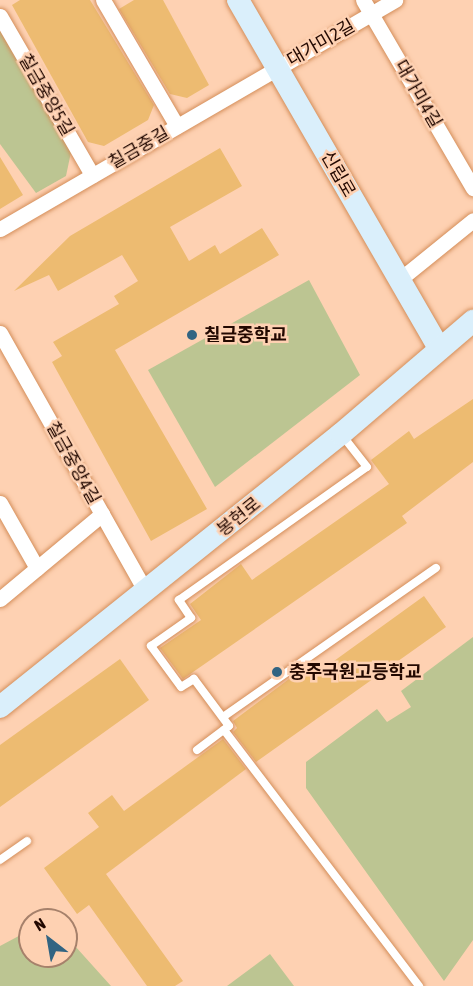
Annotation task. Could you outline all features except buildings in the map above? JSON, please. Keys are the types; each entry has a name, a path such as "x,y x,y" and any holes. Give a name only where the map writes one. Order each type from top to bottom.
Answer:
{"street":[{"path":"103,0 177,126"},
{"name":"신립로","path":"238,0 438,347"},
{"name":"대가미4길","path":"363,0 473,188"},
{"name":"대가미2길","path":"277,69 395,0"},
{"name":"칠금중앙5길","path":"0,16 92,175"},
{"name":"칠금중길","path":"0,229 277,69"},
{"path":"399,280 473,220"},
{"name":"봉현로","path":"0,707 341,434 438,347 473,321"},
{"name":"칠금중앙4길","path":"0,333 146,592"},
{"path":"0,503 37,568"},
{"path":"0,599 102,514"}],"lane":[{"path":"197,750 229,726 194,679 181,687 151,646 191,618 179,600 367,467 341,434"},
{"path":"223,717 436,568"},
{"path":"224,730 419,986"},
{"path":"0,860 27,841"}],"green space":[{"path":"0,31 71,152 66,176 36,193 0,144"},
{"path":"309,280 360,375 215,487 148,370"},
{"path":"473,637 473,940 444,981 306,788 306,762 377,709 387,722 411,707 401,691"},
{"path":"18,936 18,968 78,968 78,949 111,986 0,986 0,946"},
{"path":"270,954 294,986 227,986"}],"place":[{"name":"칠금중학교","path":"192,335"},
{"name":"충주국원고등학교","path":"277,672"}]}
